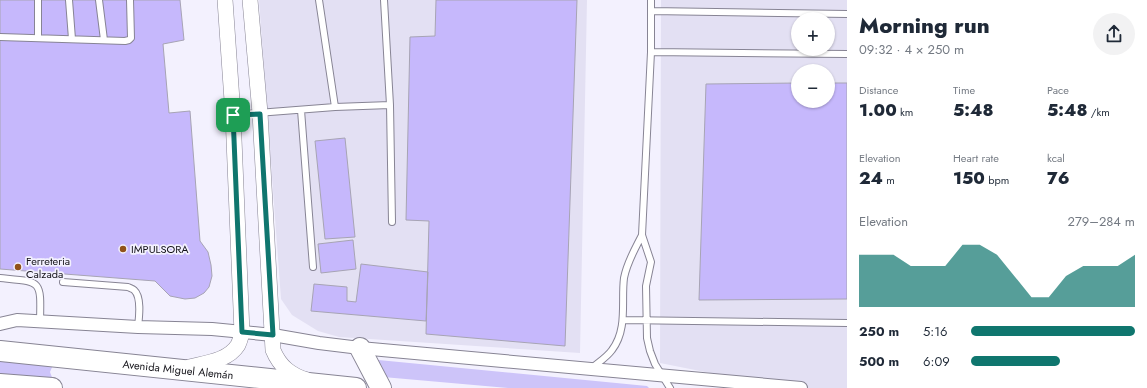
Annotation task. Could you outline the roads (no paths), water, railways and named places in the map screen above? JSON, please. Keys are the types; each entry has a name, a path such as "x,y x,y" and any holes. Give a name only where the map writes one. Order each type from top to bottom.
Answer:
{"highway":[{"path":"360,348 381,388"},
{"name":"Avenida Miguel Alemán","path":"0,351 356,388"},
{"path":"0,384 52,388"}],"street":[{"path":"176,370 209,362 232,352 238,344 242,332 233,115 225,0"},
{"path":"250,0 260,114 274,350 276,357 284,368 303,378 326,385"},
{"path":"0,324 17,320 138,328 212,329 273,335 360,348 801,388"}],"lane":[{"path":"38,0 38,38"},
{"path":"69,0 72,39"},
{"path":"100,0 104,40"},
{"path":"0,37 129,40 131,38 130,0"},
{"path":"319,0 335,106"},
{"path":"384,0 390,105 392,222"},
{"path":"651,0 651,52 642,235 651,262 646,286 646,321 647,338 650,351 655,364 670,388"},
{"path":"651,11 847,14"},
{"path":"651,52 847,54"},
{"path":"233,115 260,114 335,106 390,105"},
{"path":"301,110 313,267"},
{"path":"590,369 612,350 619,337 623,320 624,278 628,260 642,235"},
{"path":"0,278 30,281 36,284 41,295 40,322"},
{"path":"63,282 128,288 135,291 138,296 139,303 138,328"},
{"path":"623,320 847,323"}],"place":[{"name":"IMPULSORA","path":"123,249"},
{"name":"Ferreteria Calzada","path":"18,267"}]}
